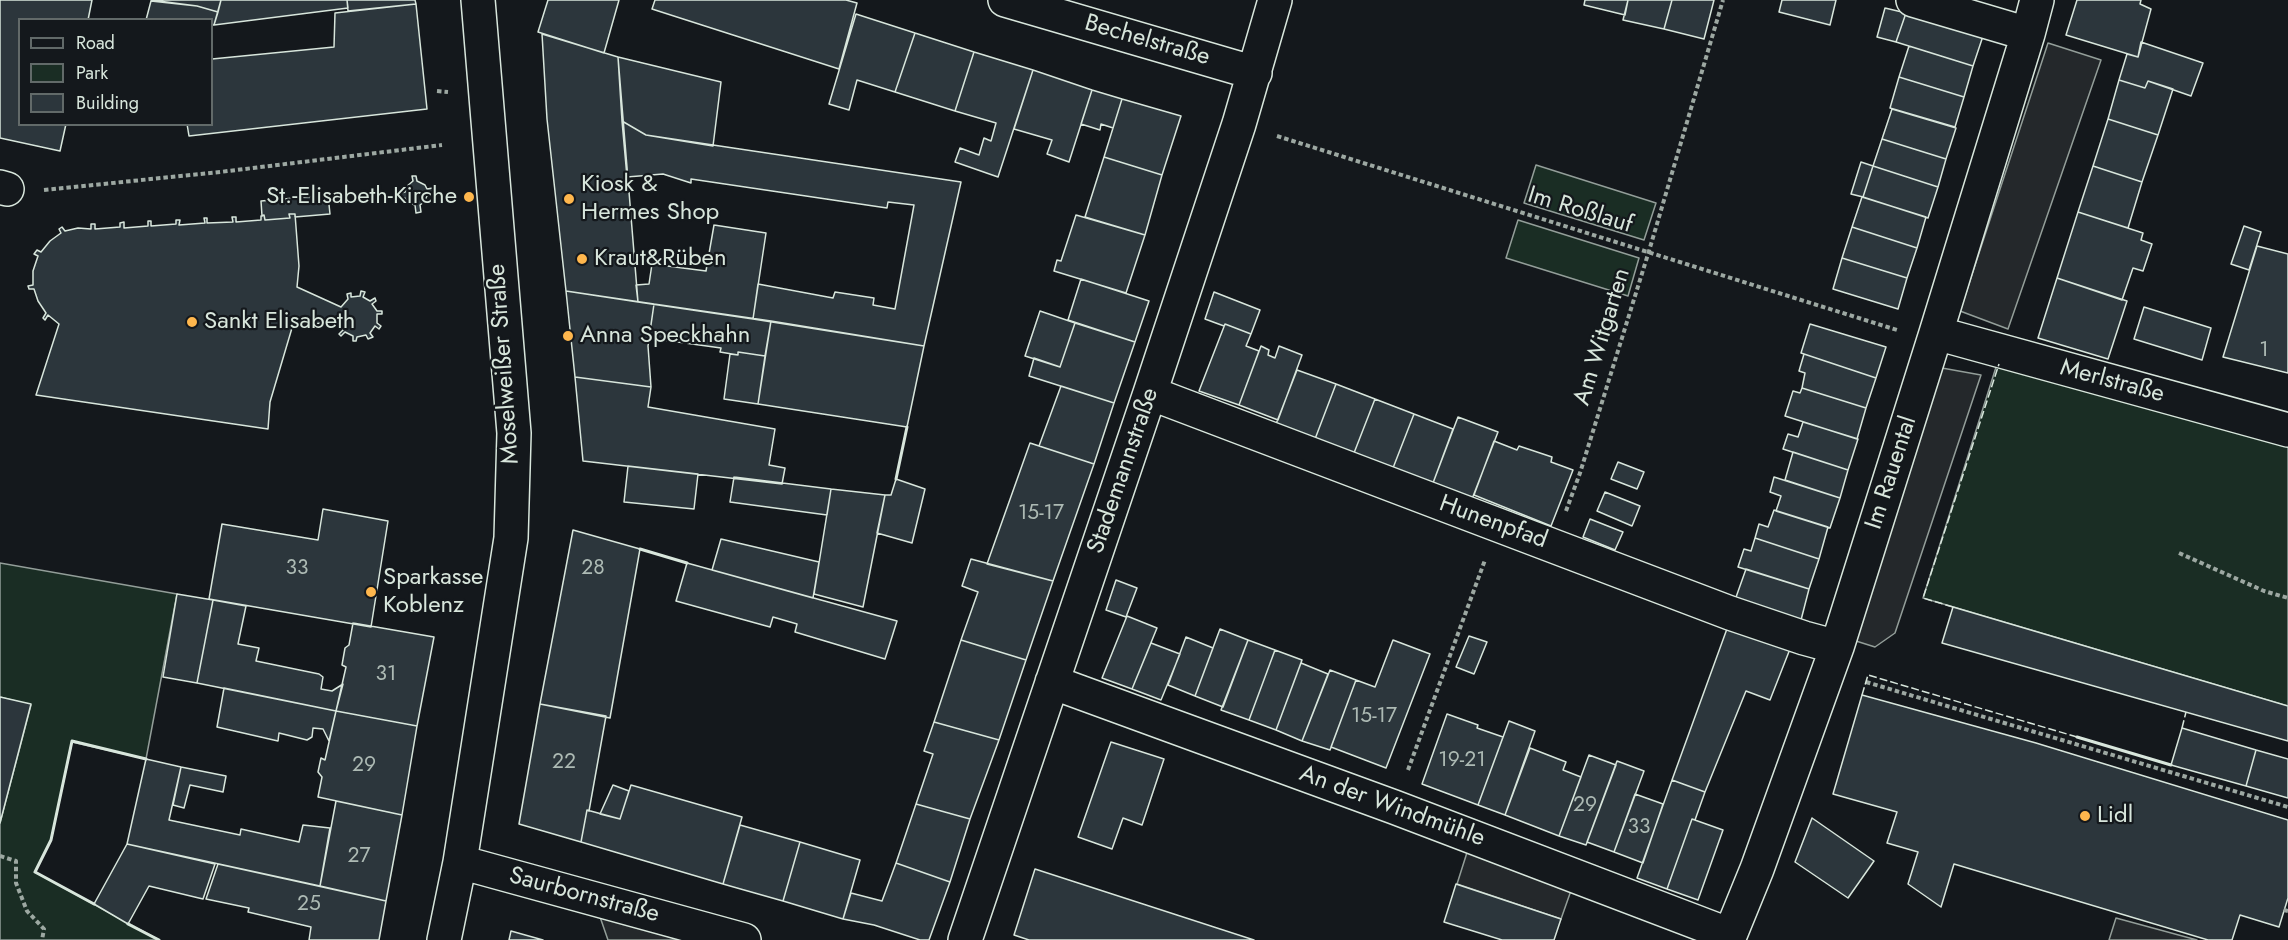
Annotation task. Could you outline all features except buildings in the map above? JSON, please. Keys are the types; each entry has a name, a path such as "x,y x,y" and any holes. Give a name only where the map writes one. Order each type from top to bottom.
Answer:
{"street":[{"name":"Moselweißer Straße","path":"444,940 459,862 511,538 514,433 478,0"},
{"name":"Bechelstraße","path":"1005,0 1255,73"},
{"name":"Stademannstraße","path":"965,940 1239,124 1275,0"},
{"path":"1913,0 2028,34"},
{"name":"Im Rauental","path":"1729,937 1757,869 1837,647 1936,333 2037,0"},
{"name":"Merlstraße","path":"1936,333 2288,430"},
{"name":"Hunenpfad","path":"1150,393 1731,613 1837,647"},
{"name":"An der Windmühle","path":"1052,682 1394,807 1729,937"},
{"name":"Saurbornstraße","path":"459,862 744,940"}],"path":[{"name":"Am Witgarten","path":"1552,545 1581,473 1723,0"},
{"name":"Im Roßlauf","path":"1239,124 1903,332"},
{"path":"4,188 33,191 442,145"},
{"path":"1394,807 1498,526"},
{"path":"2179,553 2264,591 2288,598"},
{"path":"1861,680 2288,807"},
{"path":"0,856 16,861 16,883 27,911 44,929 42,940"}],"green space":[{"path":"1536,165 1656,203 1644,240 1524,203"},
{"path":"1518,220 1639,258 1628,296 1506,258"},
{"path":"1997,364 2288,444 2288,706 1923,598"},
{"path":"0,563 177,594 146,759 72,742 51,840 35,872 159,940 0,940 0,823 31,705 0,697"}],"shaded area":[{"path":"2048,43 2101,60 2008,329 1960,311"},
{"path":"1942,368 1981,375 1895,633 1875,647 1856,641"},
{"path":"1470,843 1574,882 1561,919 1457,884"},
{"path":"599,914 693,940 608,940"},
{"path":"2116,918 2197,940 2109,940"}],"fence":[{"path":"1953,607 1923,598 1999,364"},
{"path":"1862,695 1868,675 2077,737"},
{"path":"2182,728 2186,712"}],"wall":[{"path":"896,479 907,427"},
{"path":"640,549 687,563"},
{"path":"2077,737 2171,765"},
{"path":"94,904 35,872 51,840 72,741 146,759"},
{"path":"128,924 159,940"}],"place":[{"name":"St.-Elisabeth-Kirche","path":"469,197"},
{"name":"Kiosk & Hermes Shop","path":"569,199"},
{"name":"Kraut&Rüben","path":"582,259"},
{"name":"Sankt Elisabeth","path":"192,322"},
{"name":"Anna Speckhahn","path":"568,336"},
{"name":"Sparkasse Koblenz","path":"371,592"},
{"name":"Lidl","path":"2085,816"}]}
